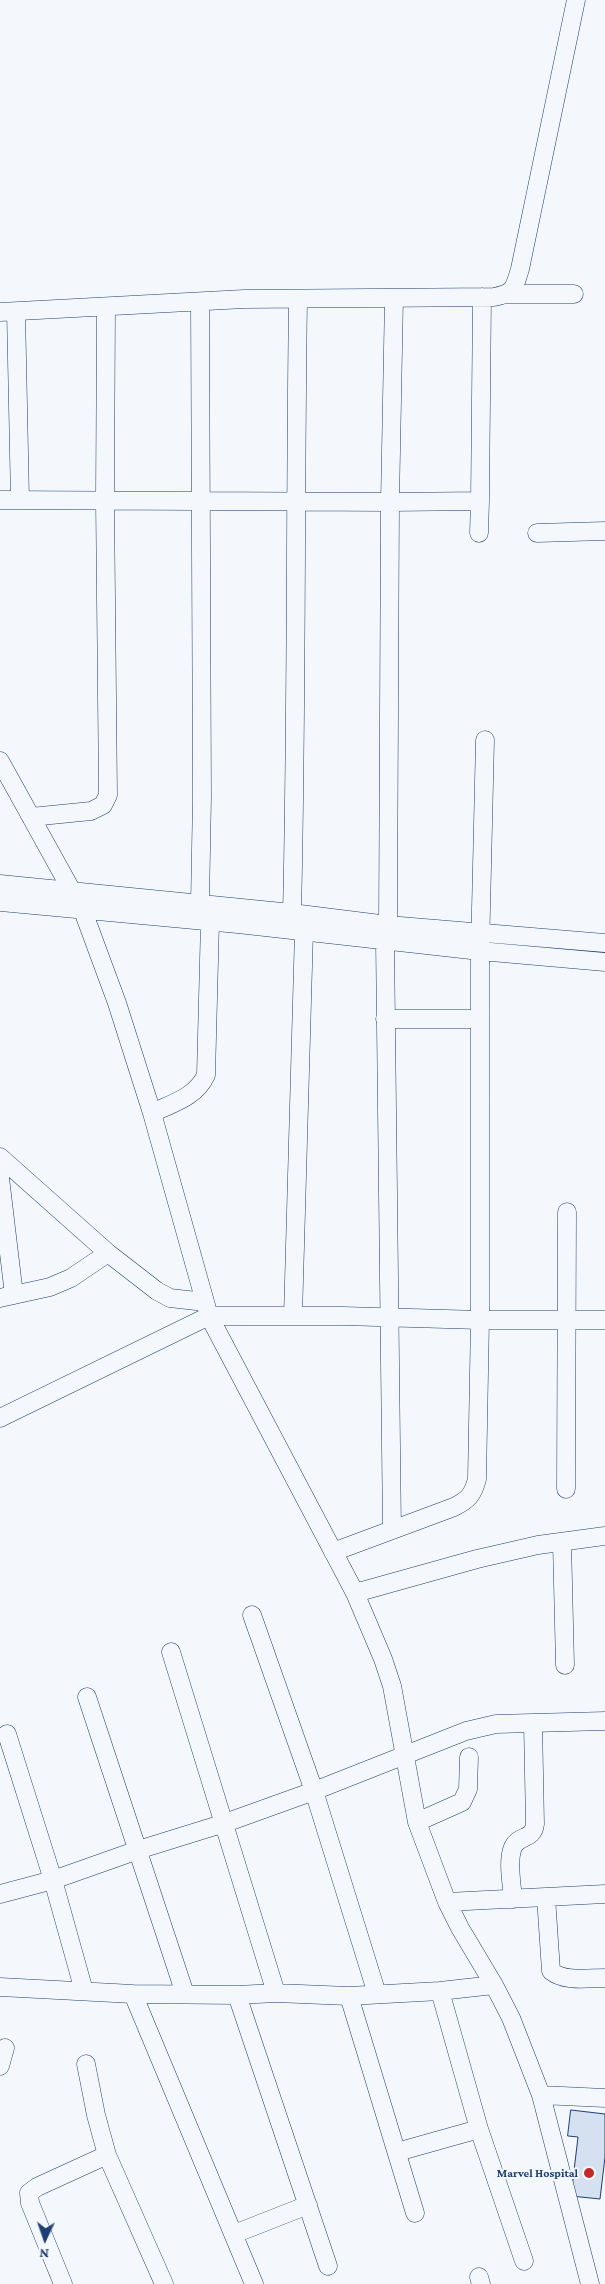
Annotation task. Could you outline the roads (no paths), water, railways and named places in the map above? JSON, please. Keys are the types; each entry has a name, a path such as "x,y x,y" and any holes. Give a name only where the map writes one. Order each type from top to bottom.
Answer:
{"street":[{"path":"506,294 514,289 520,269 576,0"},
{"path":"20,500 8,312 200,302 574,294"},
{"path":"479,533 482,297"},
{"path":"392,1530 386,933 394,298"},
{"path":"292,913 296,771 295,503 298,300"},
{"path":"200,302 202,797 200,903"},
{"path":"31,816 91,811 103,805 108,795 105,500 106,307"},
{"path":"0,500 201,500 295,503 480,501"},
{"path":"537,533 605,531"},
{"path":"333,1552 454,1507 467,1500 474,1491 477,1479 480,1320 480,934 485,740"},
{"path":"0,760 83,911 117,1002 152,1113 207,1309 355,1593 383,1660 392,1686 417,1822 448,1902 460,1928 494,1985 518,2034 541,2095 590,2284"},
{"path":"0,884 292,913 480,951 605,962"},
{"path":"0,902 304,931 480,934 605,943"},
{"path":"152,1113 192,1094 201,1085 206,1075 210,922"},
{"path":"292,1316 304,931"},
{"path":"386,1019 480,1019"},
{"path":"0,1157 108,1253 163,1294 207,1309 292,1316 389,1319 605,1320"},
{"path":"0,1178 7,1296 50,1287 71,1278 108,1253"},
{"path":"566,1489 567,1212"},
{"path":"0,1418 207,1309"},
{"path":"355,1593 477,1559 562,1542 605,1536"},
{"path":"562,1542 565,1665"},
{"path":"252,1615 314,1791 377,1994"},
{"path":"171,1652 276,1993"},
{"path":"87,1697 185,1994"},
{"path":"0,1894 54,1880 138,1850 225,1823 314,1791 466,1731 496,1724 605,1721"},
{"path":"513,1899 512,1848 518,1840 530,1836 534,1831 535,1824 533,1724"},
{"path":"7,1734 54,1880 84,1991"},
{"path":"417,1822 462,1802 468,1789 469,1757"},
{"path":"448,1902 605,1894"},
{"path":"546,1897 551,1971 557,1976 568,1978 605,1978"},
{"path":"0,1987 133,1994 237,1995 276,1993 349,1996 440,1991 494,1985"},
{"path":"440,1991 479,2129 524,2261"},
{"path":"133,1994 254,2284"},
{"path":"237,1995 328,2266"},
{"path":"349,1996 416,2214"},
{"path":"0,2066 5,2048"},
{"path":"86,2064 96,2116 108,2155 164,2284"},
{"path":"541,2095 605,2098"},
{"path":"397,2152 479,2129"},
{"path":"63,2284 30,2203 29,2193 37,2187 108,2155"},
{"path":"234,2234 308,2205"}],"place":[{"name":"Marvel Hospital","path":"589,2173"}]}
